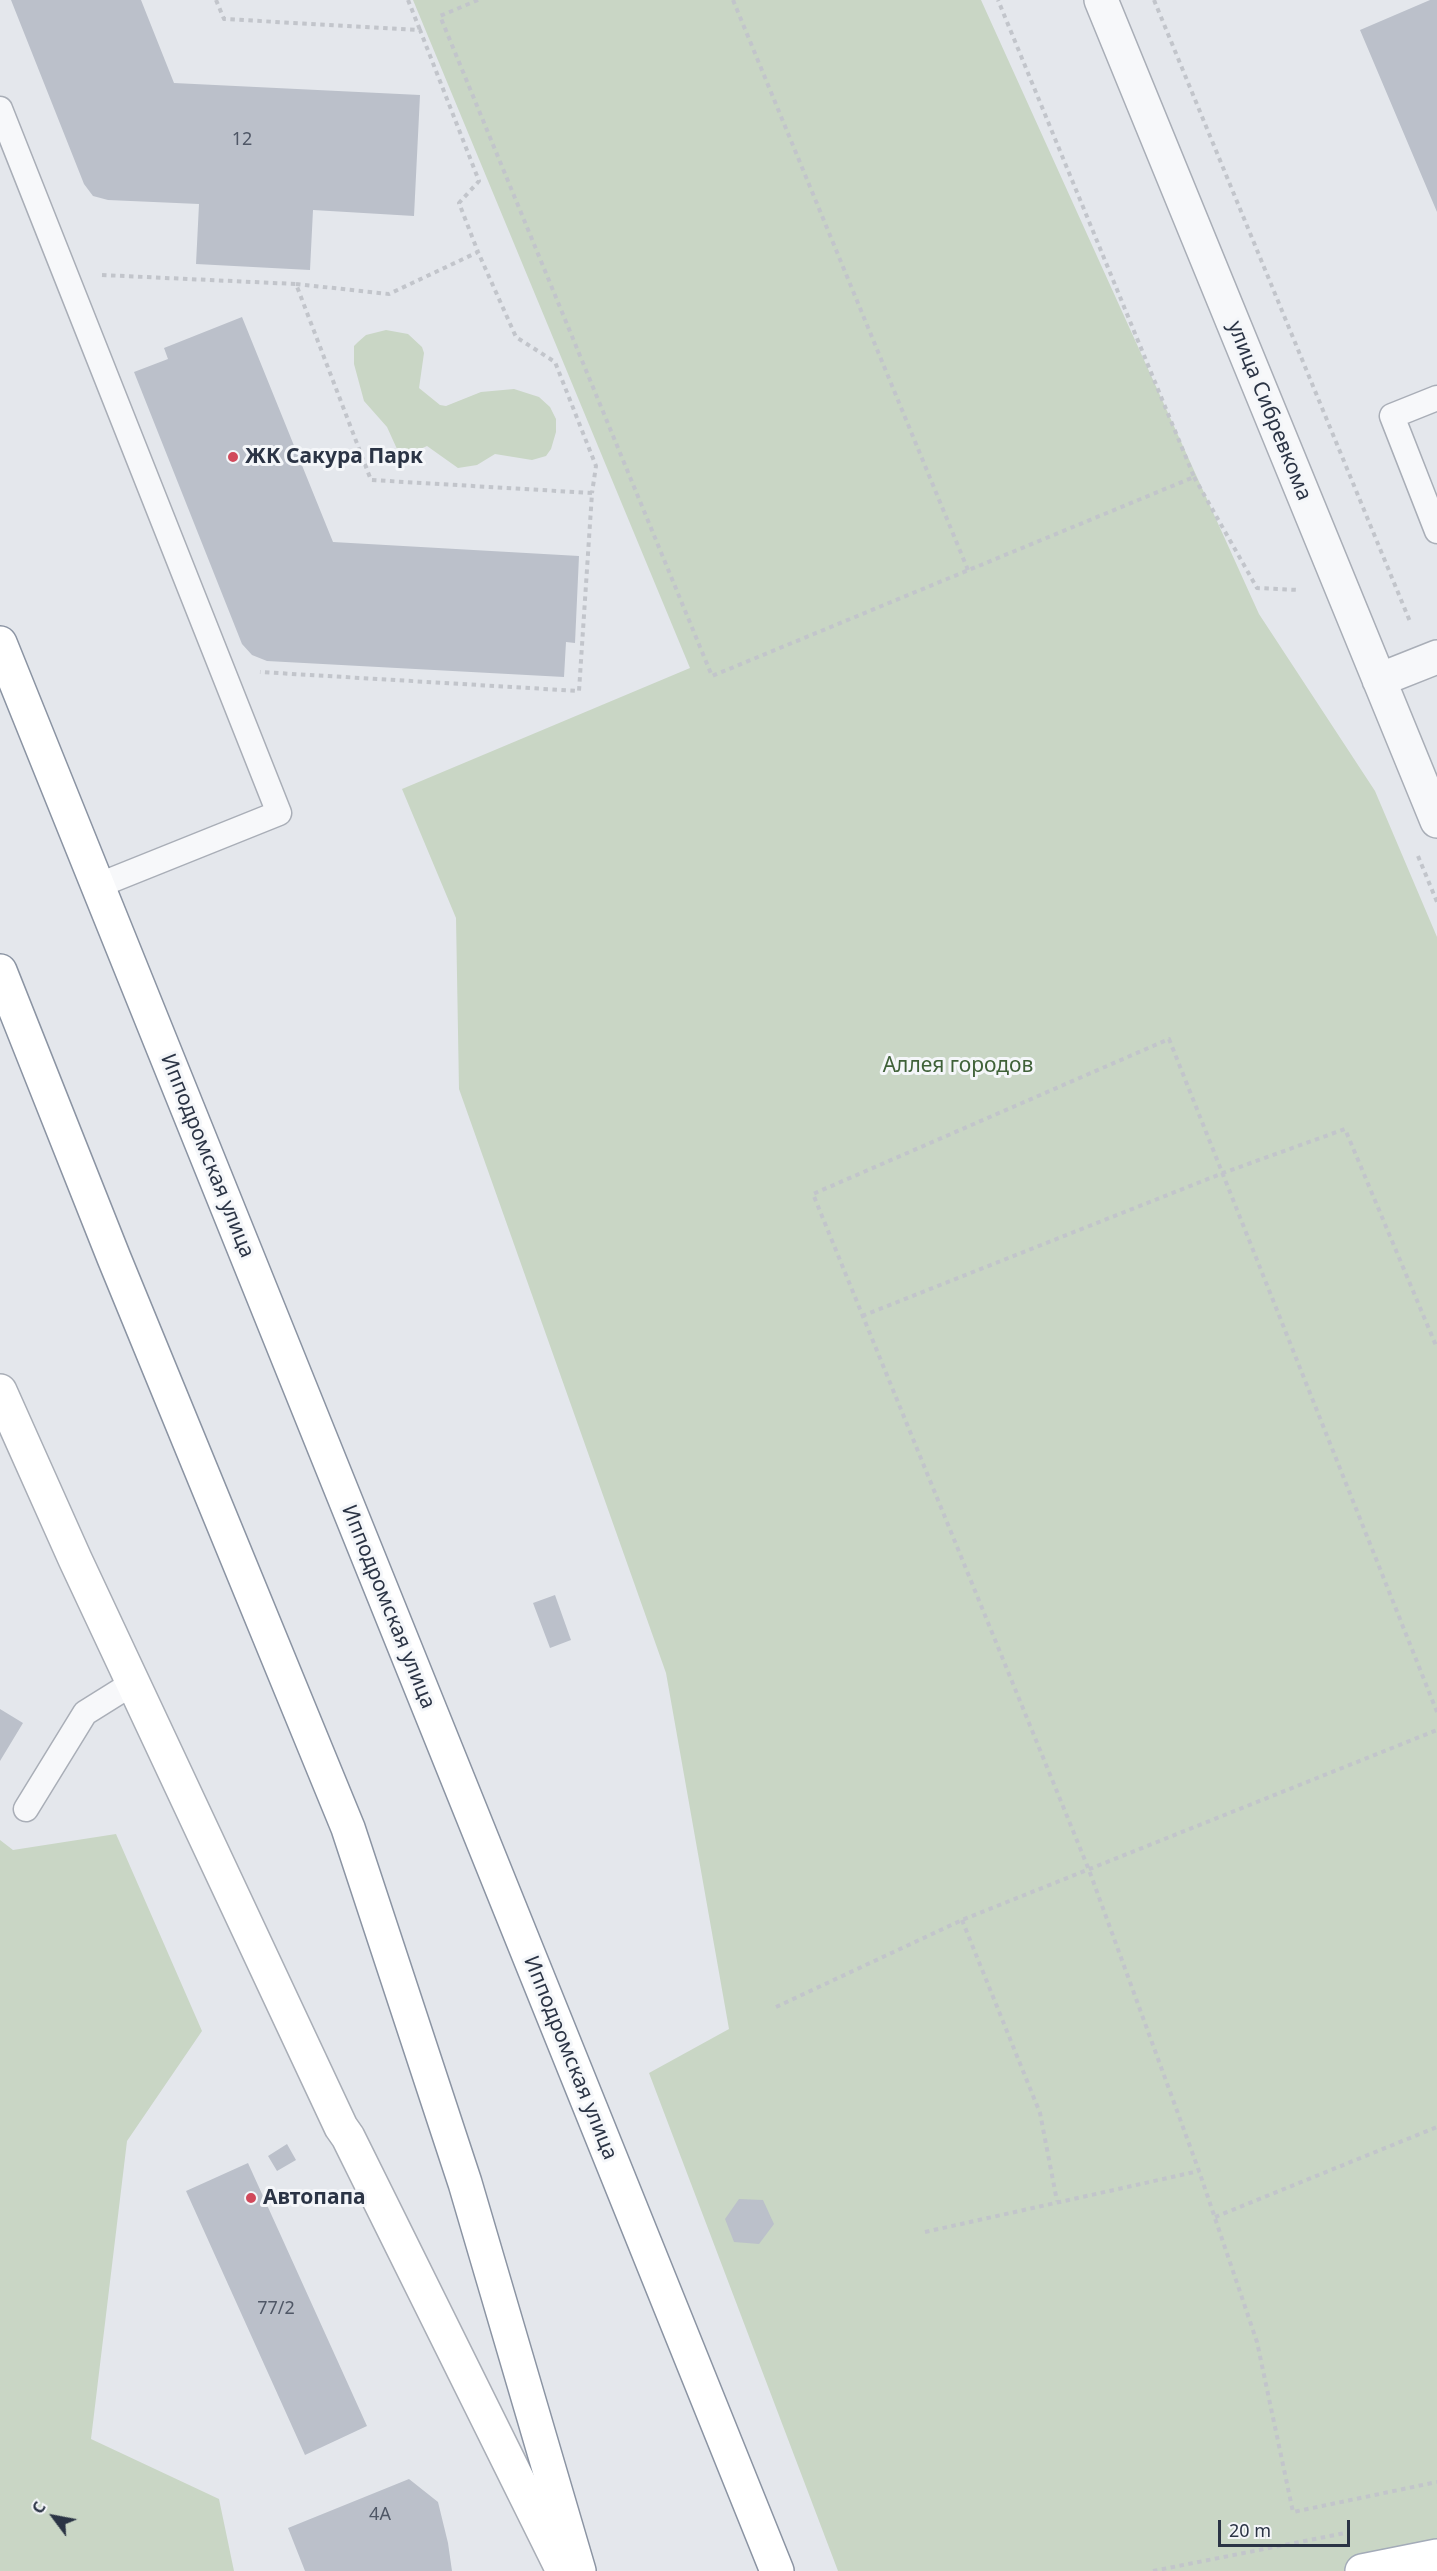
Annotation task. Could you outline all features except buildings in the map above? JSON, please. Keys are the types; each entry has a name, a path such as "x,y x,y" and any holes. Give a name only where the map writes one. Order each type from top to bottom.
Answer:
{"main road":[{"name":"Ипподромская улица","path":"0,643 777,2571"},
{"path":"0,971 348,1828 465,2183 579,2571"},
{"path":"0,1391 133,1683 341,2127 563,2571"},
{"path":"1362,2571 1437,2556"}],"street":[{"name":"улица Сибревкома","path":"1101,0 1437,821"},
{"path":"1379,680 1432,659"}],"lane":[{"path":"0,109 279,813 98,885"},
{"path":"1437,398 1392,416 1437,531"},
{"path":"26,1809 85,1713 133,1683"}],"path":[{"path":"216,0 224,19 420,30"},
{"path":"223,670 579,691 592,493 596,466 555,362 516,337 478,252 459,203 479,181 408,0"},
{"path":"478,0 440,16 712,676 1194,477"},
{"path":"733,0 968,570"},
{"path":"998,0 1194,477 1257,588 1311,590"},
{"path":"1154,0 1432,659"},
{"path":"65,274 296,284 389,294 478,252"},
{"path":"296,284 371,480 592,493"},
{"path":"1415,848 1437,902"},
{"path":"1437,1713 1169,1039 813,1194 1089,1870 1199,2171 1257,2342 1293,2512 1437,2482"},
{"path":"862,1316 1223,1173 1345,1129 1437,1348"},
{"path":"776,2007 963,1920 1437,1730"},
{"path":"963,1920 1040,2113 1057,2201"},
{"path":"1215,2217 1437,2127"},
{"path":"925,2232 1199,2171"},
{"path":"1154,2571 1346,2533"}],"green space":[{"name":"Аллея городов","path":"413,0 981,0 1259,614 1375,791 1437,937 1437,2571 838,2571 649,2073 729,2029 666,1673 459,1089 456,918 402,789 690,668"},
{"path":"386,330 408,334 422,347 424,353 419,388 440,405 446,406 481,392 514,389 539,397 550,407 556,419 556,432 551,449 546,456 532,460 495,454 477,465 458,468 427,446 414,452 397,449 387,427 364,401 354,364 354,346 366,335"},
{"path":"116,1834 202,2031 127,2141 91,2439 219,2499 234,2571 0,2571 0,1840 13,1850"}],"place":[{"name":"ЖК Сакура Парк","path":"233,457"},
{"name":"Автопапа","path":"251,2198"}]}
